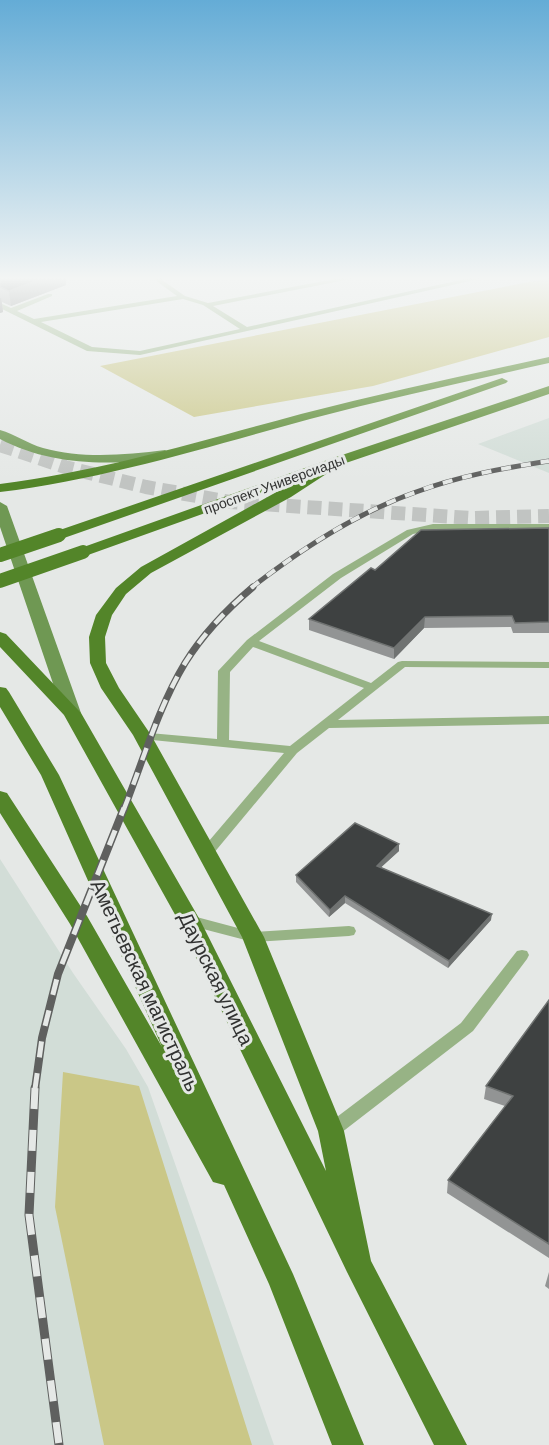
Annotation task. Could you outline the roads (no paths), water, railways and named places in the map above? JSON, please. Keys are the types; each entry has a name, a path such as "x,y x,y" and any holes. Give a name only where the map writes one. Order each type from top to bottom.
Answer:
{"main road":[{"path":"0,488 47,482 179,453 306,417 549,360"},
{"name":"проспект Универсиады","path":"0,555 549,365"},
{"name":"проспект Универсиады","path":"0,581 335,462 549,390"},
{"path":"335,462 286,494 146,570 121,591 104,615 98,637 98,663 110,688 142,735 253,937 331,1131 357,1263"},
{"path":"0,637 72,713"},
{"name":"Аметьевская магистраль","path":"0,692 50,775 283,1283"},
{"name":"Даурская улица","path":"72,713 189,920 357,1263 451,1445"},
{"path":"0,797 79,921 283,1283 348,1445"}],"street":[{"path":"0,434 33,451 64,457 105,459 179,453"},
{"name":"Даурская улица","path":"0,506 72,713"}],"lane":[{"path":"79,344 90,350 140,353 179,344"},
{"path":"223,743 224,671 251,642 338,576 410,532 434,527 549,527"},
{"path":"251,642 373,688"},
{"path":"207,851 293,750 402,664 549,665"},
{"path":"326,724 549,720"},
{"path":"142,735 293,750"},
{"path":"189,920 253,937 349,931"},
{"path":"331,1131 467,1027 522,955"}],"tunnel":[{"path":"0,445 65,467 146,487 230,502 471,518 549,516"}],"railway":[{"path":"251,588 330,533 372,510 432,486 465,477 549,461"},
{"path":"124,809 175,680 216,622 253,587"},
{"path":"35,1089 42,1038 58,974 124,808"},
{"path":"35,1088 29,1215 59,1445"}]}
